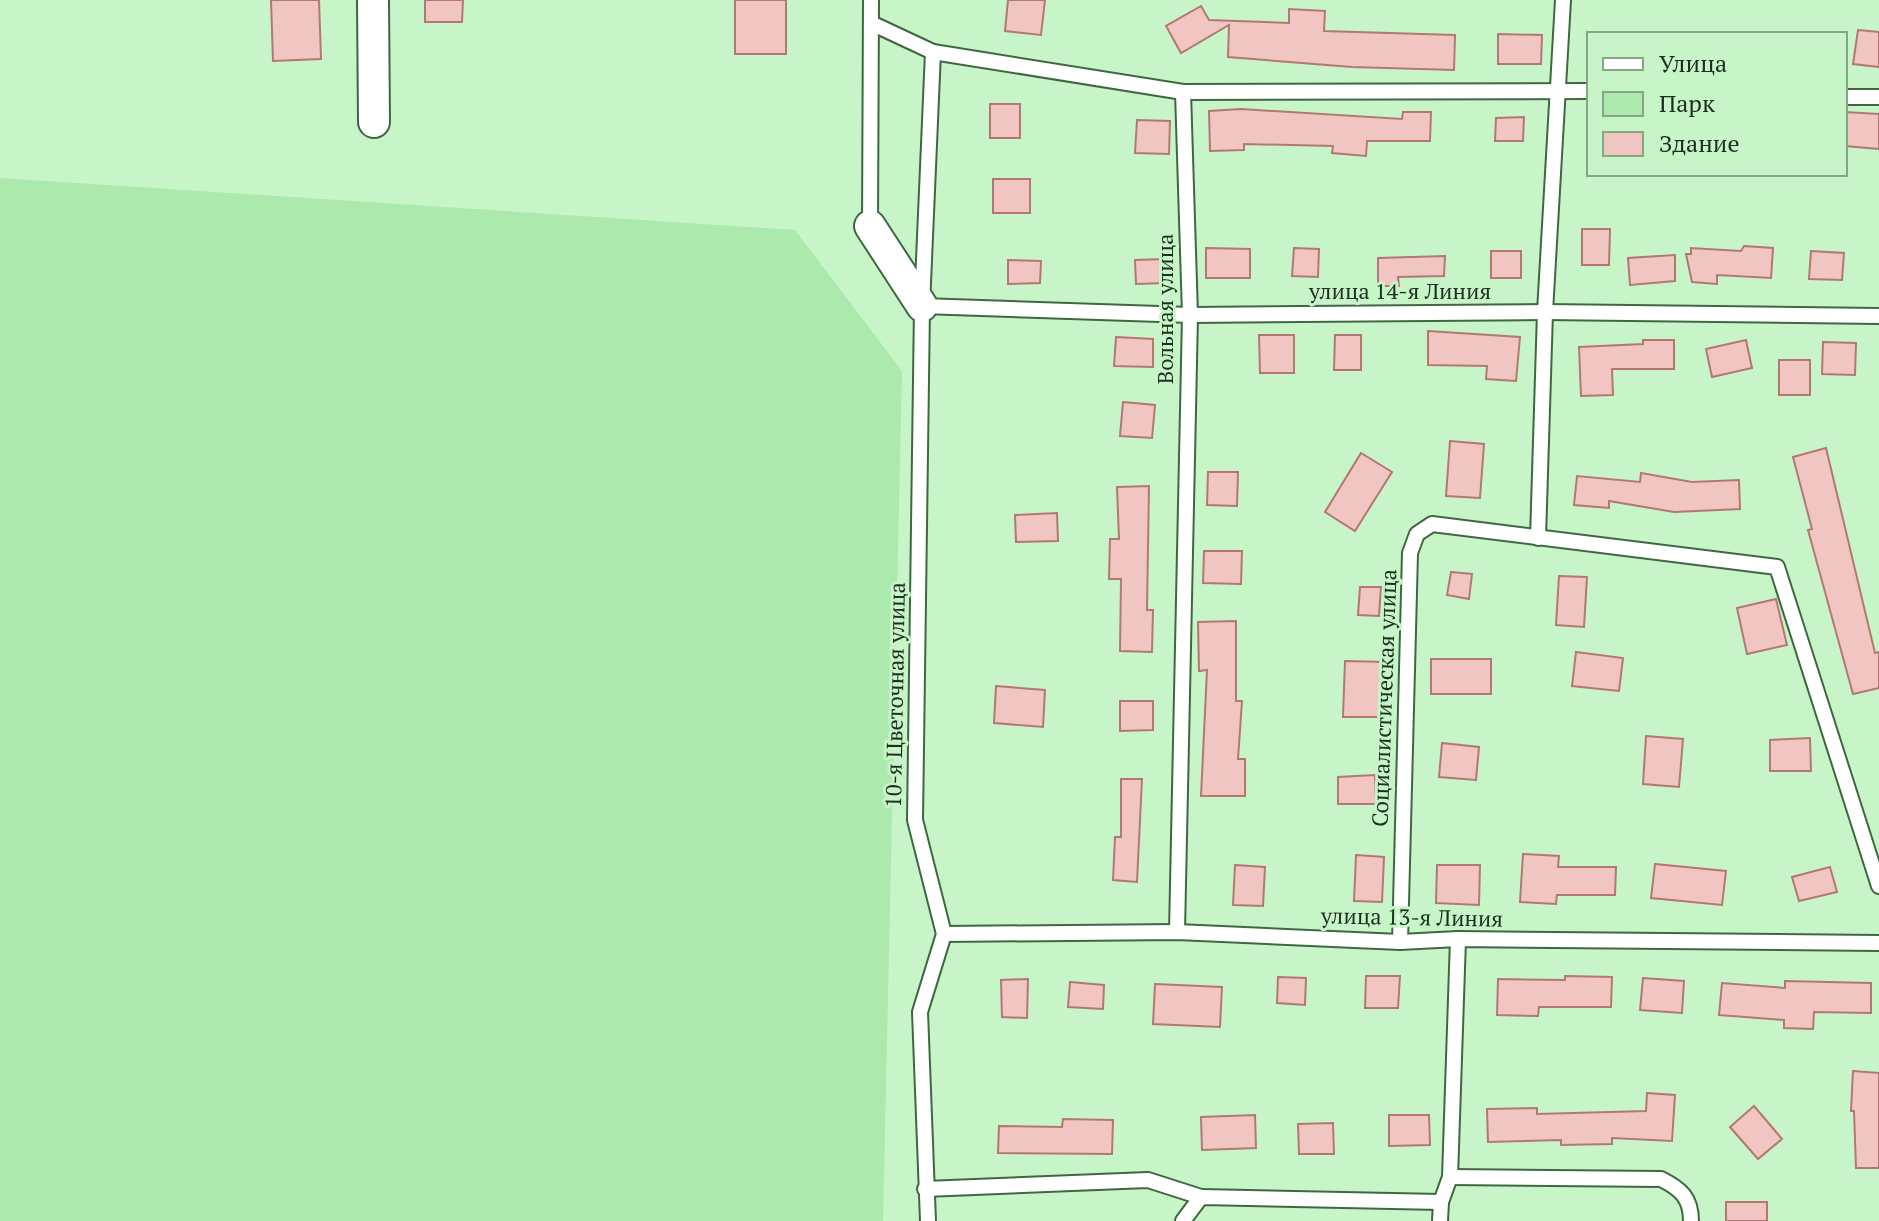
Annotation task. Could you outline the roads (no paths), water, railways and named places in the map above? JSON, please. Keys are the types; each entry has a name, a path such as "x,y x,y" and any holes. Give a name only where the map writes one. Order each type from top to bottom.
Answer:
{"street":[{"path":"373,0 374,122"},
{"path":"870,226 922,306"}],"lane":[{"path":"870,226 871,0"},
{"path":"1538,538 1545,312 1563,0"},
{"path":"871,23 933,52 1183,92 1587,91"},
{"name":"10-я Цветочная улица","path":"933,52 922,306 915,820 944,934"},
{"name":"Вольная улица","path":"1177,932 1190,315 1183,92"},
{"path":"1847,97 1879,97"},
{"name":"улица 14-я Линия","path":"922,306 1190,315 1545,312 1879,316"},
{"name":"Социалистическая улица","path":"1400,942 1410,553 1417,534 1432,524 1777,567 1879,886"},
{"name":"улица 13-я Линия","path":"944,934 1177,932 1400,942 1458,939 1879,943"},
{"path":"928,1221 920,1012 944,934"},
{"path":"1440,1221 1441,1202 1450,1177 1458,939"},
{"path":"1450,1177 1661,1179 1680,1188 1691,1206 1691,1221"},
{"path":"925,1189 1148,1180 1201,1197 1441,1202"},
{"path":"1183,1221 1201,1197"}]}
